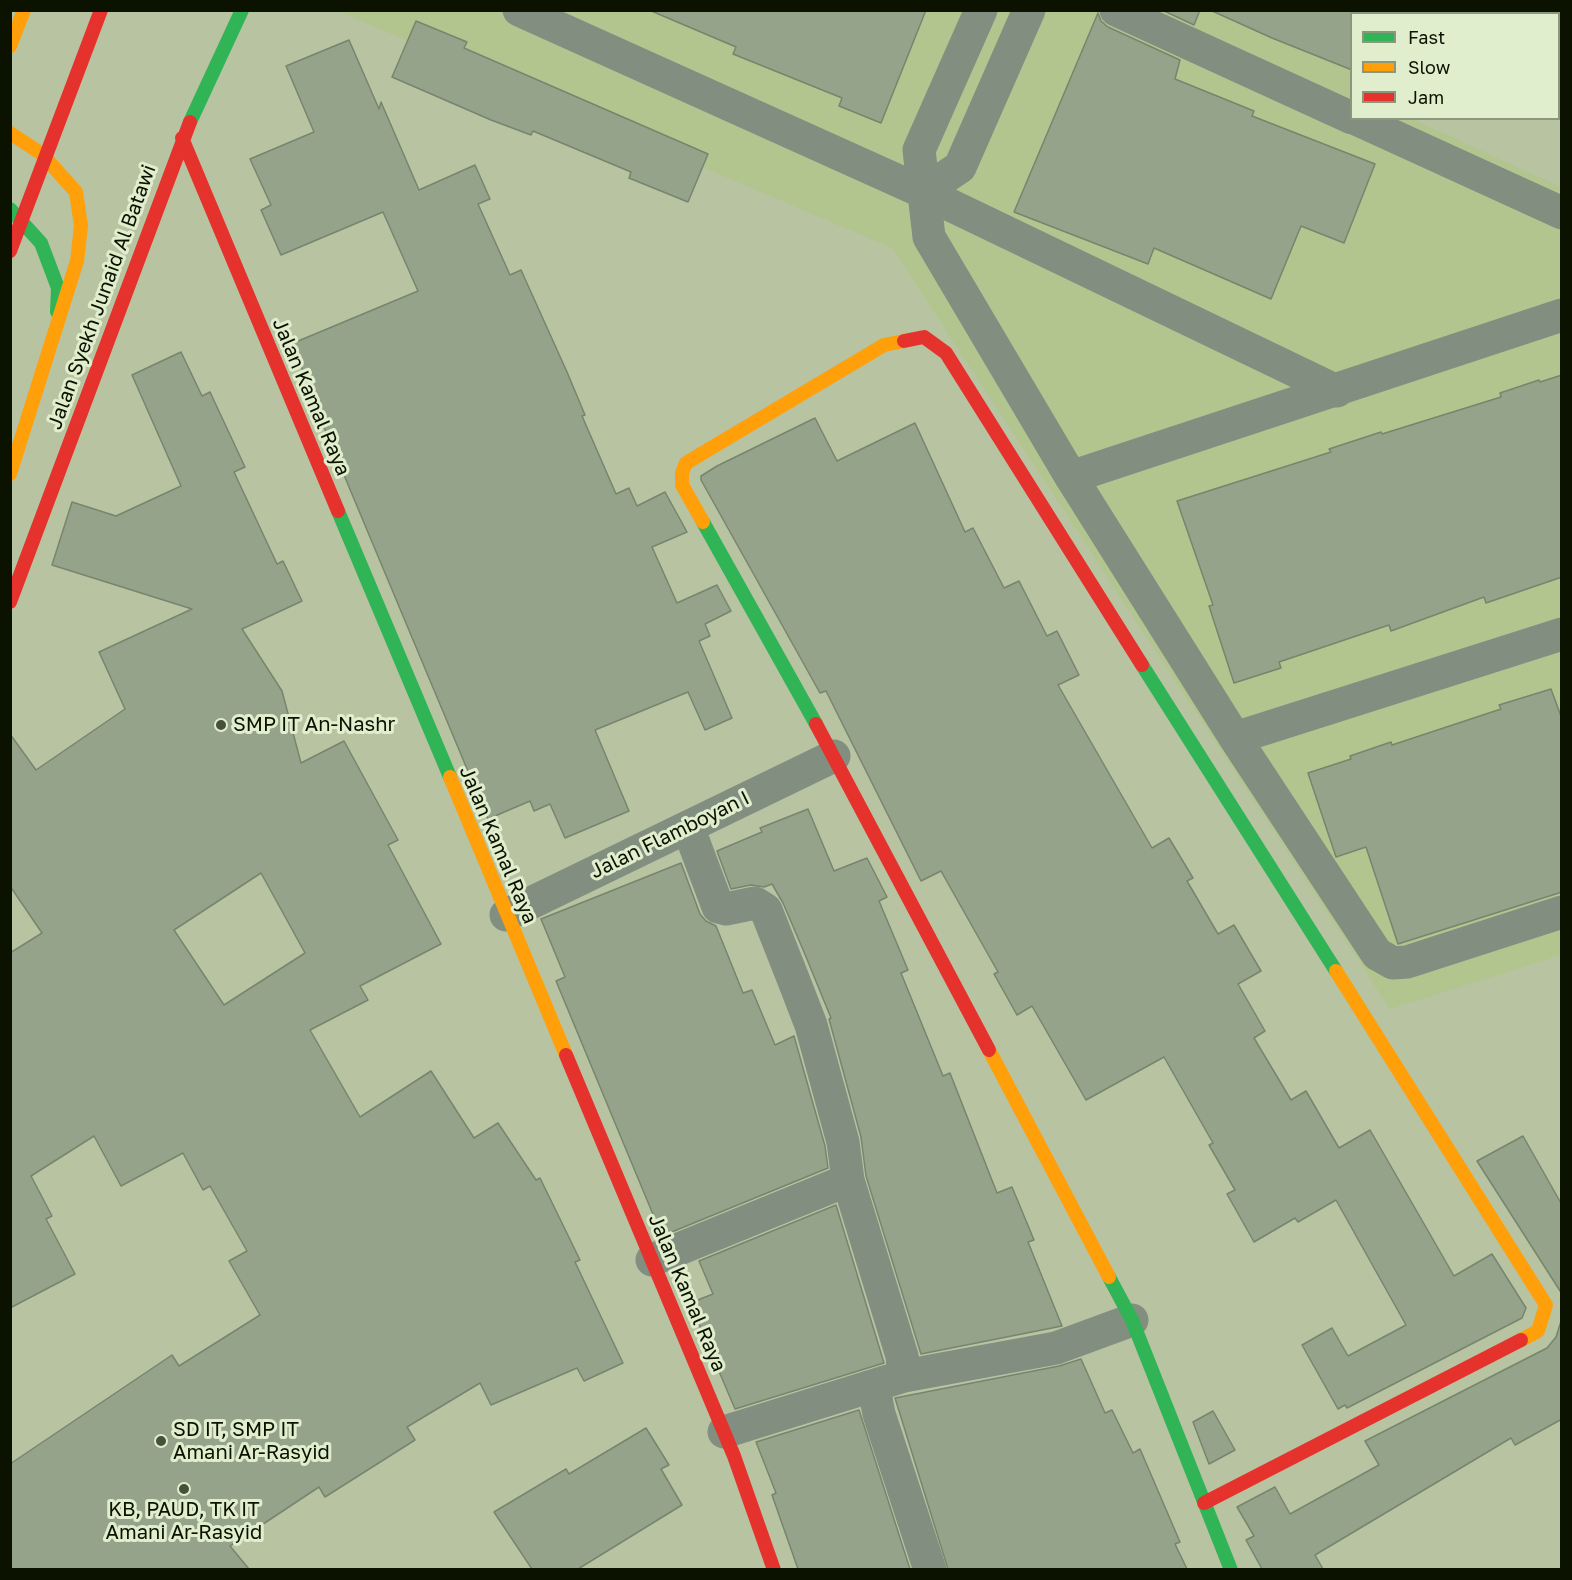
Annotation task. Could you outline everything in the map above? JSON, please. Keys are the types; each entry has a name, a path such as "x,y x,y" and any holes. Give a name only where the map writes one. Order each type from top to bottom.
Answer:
{"main road":[{"path":"10,46 24,10"},
{"path":"10,251 101,10"},
{"name":"Jalan Syekh Junaid Al Batawi","path":"10,602 182,138 242,10"},
{"path":"10,133 42,154 76,192 81,225 77,261 56,335 10,474"},
{"name":"Jalan Kamal Raya","path":"182,138 724,1432 774,1569"},
{"path":"10,209 41,243 54,277 58,288 56,335"},
{"path":"1204,1503 1538,1331 1546,1305 946,352 924,337 884,345 686,463 682,473 682,485 834,756 1132,1320 1204,1503 1231,1569"}],"street":[{"path":"519,10 923,192 1337,391"},
{"path":"981,10 919,150 929,237 1071,477 1235,738 1377,954 1393,963 1407,962 1562,912"},
{"path":"923,192 960,167 1029,10"},
{"path":"1116,10 1350,117"},
{"path":"1357,120 1562,213"},
{"path":"1071,477 1562,315"},
{"path":"1235,738 1562,634"},
{"name":"Jalan Flamboyan I","path":"506,915 834,756"},
{"path":"688,827 718,907 726,909 755,903 766,910 812,1025 843,1142 848,1180 902,1356 904,1376"},
{"path":"652,1260 848,1180"},
{"path":"724,1432 874,1388 904,1376 1056,1348 1132,1320"},
{"path":"874,1388 879,1413 930,1569"}],"shaded area":[{"path":"338,11 1390,11 1350,12 1350,120 1414,120 1561,187 1561,955 1390,1009 892,248"}],"building":[{"path":"649,10 926,10 881,123 839,106 842,98 733,54 736,47"},
{"path":"1162,10 1200,10 1194,25"},
{"path":"1210,10 1352,10 1350,12 1350,69"},
{"path":"1098,13 1101,21 1108,27 1180,60 1175,79 1254,111 1252,116 1375,164 1344,243 1301,226 1271,299 1154,248 1148,264 1014,212"},
{"path":"416,21 467,42 464,48 708,154 688,202 629,178 631,172 533,131 531,135 491,120 392,77"},
{"path":"349,40 379,109 381,102 419,190 475,165 490,199 478,204 510,275 521,270 567,372 585,415 582,416 616,494 629,488 637,506 665,492 687,532 652,547 677,603 717,585 731,611 705,624 710,636 699,641 732,718 705,730 688,692 595,730 629,811 565,838 550,804 534,811 530,801 488,819 291,344 418,291 383,212 281,255 261,210 271,205 250,159 314,132 286,66"},
{"path":"181,352 202,396 210,392 245,467 234,472 277,564 283,561 302,601 242,629 282,691 301,763 344,741 398,840 388,845 441,944 360,986 368,1000 310,1030 360,1117 431,1071 474,1138 498,1123 536,1180 540,1178 580,1260 575,1262 623,1363 584,1381 577,1368 491,1405 480,1383 407,1427 415,1440 325,1497 319,1487 230,1546 249,1569 10,1569 10,1464 172,1355 179,1366 260,1315 229,1261 247,1251 210,1186 203,1190 183,1153 121,1186 94,1136 31,1176 52,1216 46,1219 75,1274 10,1308 10,953 42,933 10,886 10,734 36,770 125,709 99,652 192,609 52,565 72,502 116,516 181,486 132,375","holes":["261,873 305,953 224,1005 174,930"]},
{"path":"1562,375 1562,577 1486,603 1484,597 1391,631 1389,625 1279,662 1281,668 1234,683 1209,606 1213,605 1177,501 1331,452 1329,449 1381,432 1382,434 1501,397 1500,393 1539,380 1540,382"},
{"path":"815,418 837,461 915,423 965,532 973,528 1004,588 1019,581 1047,636 1057,631 1079,675 1058,685 1152,848 1169,838 1193,878 1187,881 1218,934 1234,925 1261,971 1238,984 1265,1031 1254,1038 1291,1100 1306,1091 1339,1148 1370,1130 1454,1276 1492,1254 1526,1308 1522,1318 1347,1408 1345,1405 1338,1409 1302,1345 1332,1328 1348,1356 1406,1325 1336,1200 1298,1222 1295,1218 1254,1242 1227,1194 1235,1190 1209,1145 1213,1143 1164,1057 1086,1100 1032,1006 1017,1015 994,974 998,972 941,871 921,881 826,691 820,693 701,480 701,476 717,466"},
{"path":"1551,689 1562,719 1562,892 1398,944 1366,847 1336,857 1308,773 1351,759 1350,756 1391,742 1392,745 1501,709 1499,705"},
{"path":"808,809 834,871 867,858 887,897 879,901 908,970 901,973 943,1076 950,1073 997,1193 1012,1187 1034,1240 1028,1242 1062,1326 921,1354 866,1176 861,1137 829,1019 831,1018 783,903 772,884 764,887 751,885 731,889 717,851 762,832 760,828"},
{"path":"681,863 700,914 706,921 716,926 743,993 752,990 775,1045 794,1036 825,1146 828,1168 662,1236 556,981 565,977 541,919"},
{"path":"1523,1136 1562,1205 1562,1294 1477,1161"},
{"path":"836,1205 884,1363 735,1409 690,1303 713,1294 699,1261"},
{"path":"1562,1318 1562,1419 1515,1445 1511,1438 1315,1555 1323,1569 1262,1569 1246,1540 1254,1536 1237,1507 1275,1487 1290,1514 1379,1465 1365,1441 1547,1348 1556,1337"},
{"path":"1081,1359 1105,1413 1112,1410 1133,1453 1140,1449 1180,1542 1175,1544 1187,1569 948,1569 895,1398 1059,1366"},
{"path":"859,1410 910,1569 798,1569 772,1495 776,1493 756,1442"},
{"path":"1213,1411 1235,1450 1209,1464 1193,1422"},
{"path":"646,1428 669,1465 661,1469 682,1505 578,1569 532,1569 494,1512 566,1469 569,1474"}],"traffic: fast":[{"path":"190,122 242,10"},
{"path":"10,209 41,243 58,288 57,312"},
{"path":"338,511 450,777"},
{"path":"703,522 816,724"},
{"path":"1142,665 1336,971"},
{"path":"1109,1277 1132,1320 1231,1570"}],"traffic: slow":[{"path":"10,46 24,10"},
{"path":"10,133 42,154 76,192 81,226 77,261 10,474"},
{"path":"703,522 682,485 682,473 686,463 884,345 904,341"},
{"path":"450,777 566,1055"},
{"path":"1336,971 1546,1305 1538,1331 1521,1340"},
{"path":"989,1050 1109,1277"}],"traffic: jam":[{"path":"10,251 101,10"},
{"path":"10,602 190,122"},
{"path":"182,138 338,511"},
{"path":"904,341 924,337 946,353 1142,665"},
{"path":"816,724 989,1050"},
{"path":"566,1055 734,1456 774,1570"},
{"path":"1204,1503 1521,1340"}],"place":[{"name":"SMP IT An-Nashr","path":"221,725"},
{"name":"SD IT, SMP IT Amani Ar-Rasyid","path":"161,1441"},
{"name":"KB, PAUD, TK IT Amani Ar-Rasyid","path":"184,1489"}]}
